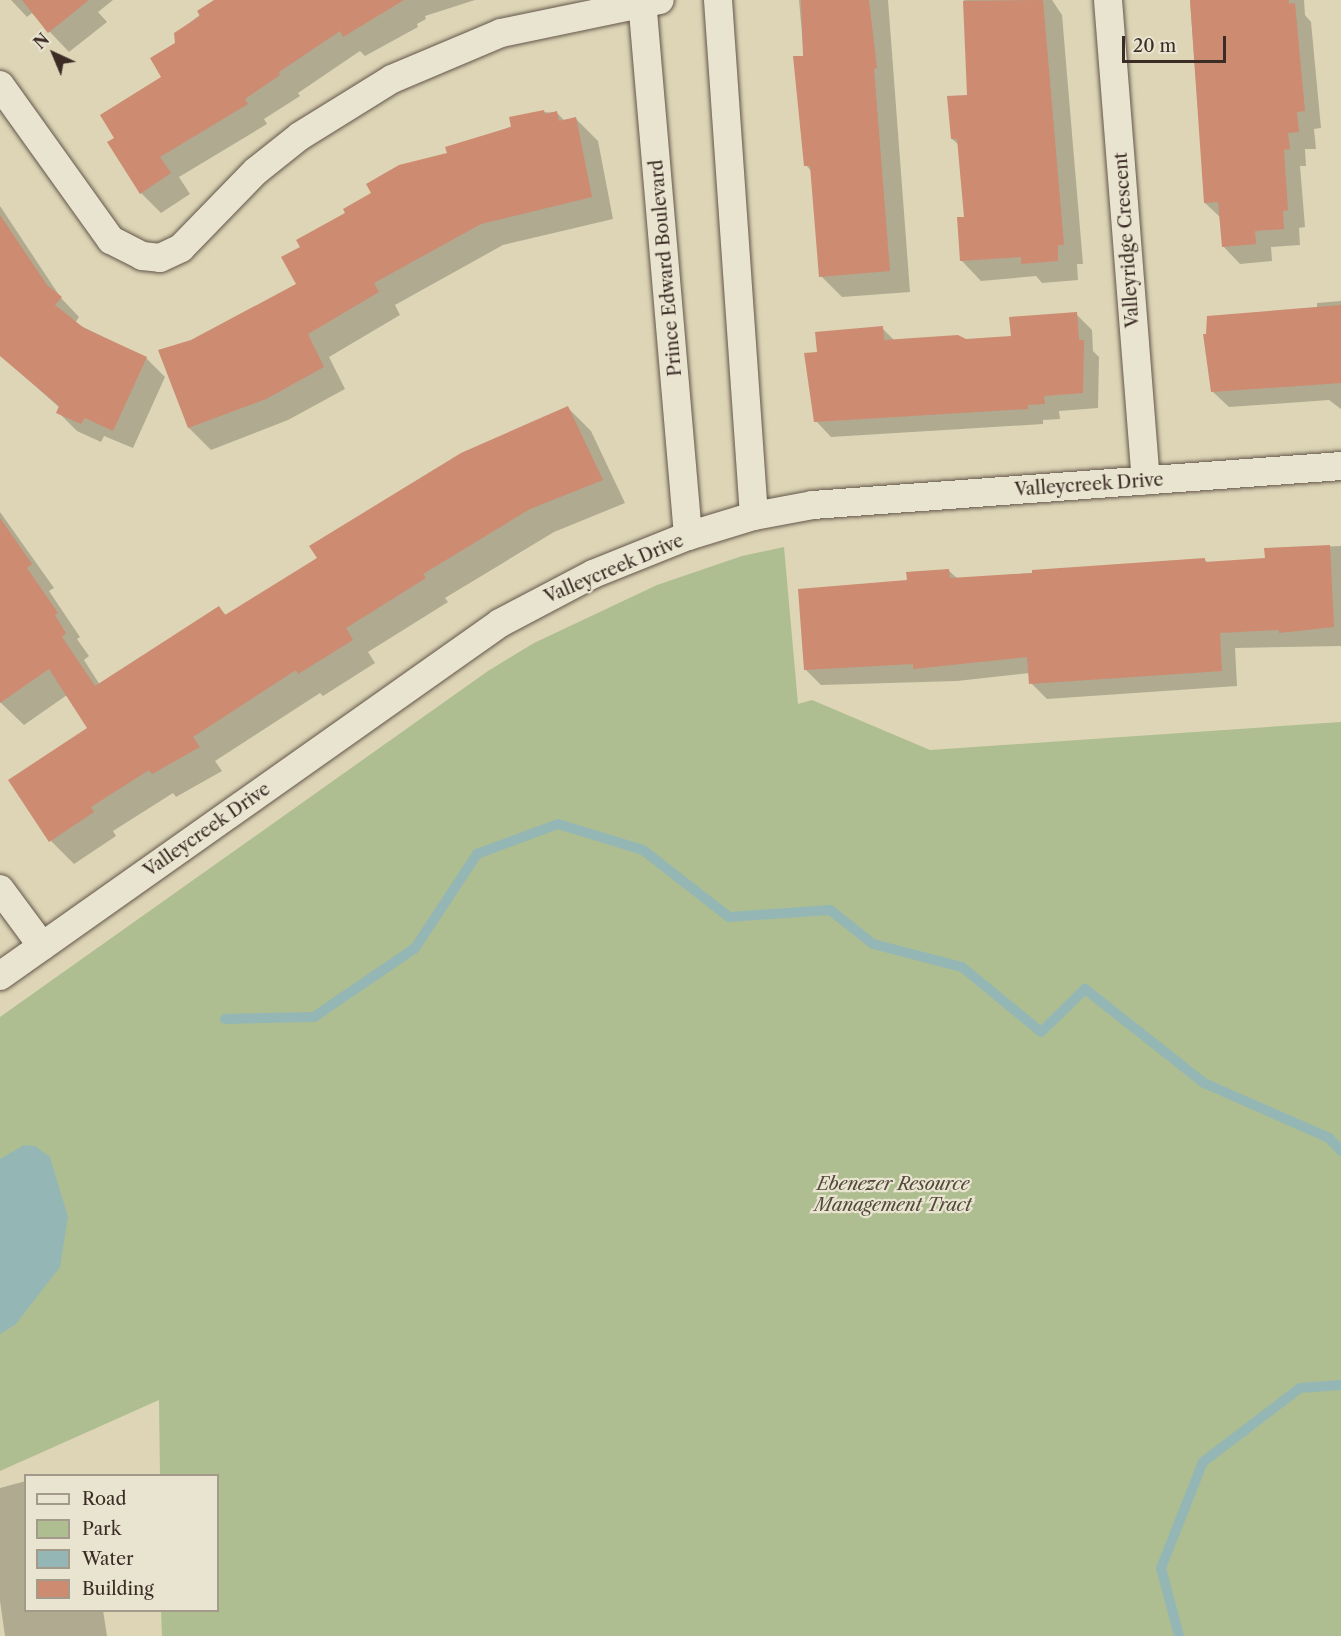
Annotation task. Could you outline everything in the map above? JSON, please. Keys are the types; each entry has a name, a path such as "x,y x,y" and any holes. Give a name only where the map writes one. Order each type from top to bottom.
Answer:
{"street":[{"path":"718,0 754,516"},
{"name":"Valleyridge Crescent","path":"1108,0 1146,481"},
{"path":"0,85 111,240 142,256 160,258 180,248 256,171 300,136 392,79 501,33 648,1"},
{"name":"Prince Edward Boulevard","path":"648,1 688,536"},
{"name":"Valleycreek Drive","path":"0,976 500,623 593,574 688,536 754,516 813,505 1341,466"},
{"path":"0,889 42,946"}],"green space":[{"name":"Ebenezer Resource Management Tract","path":"784,547 798,704 812,700 930,750 1341,722 1341,1636 162,1636 161,1612 219,1612 219,1474 160,1474 159,1400 0,1471 0,1017 488,671 534,643 657,585 742,556"}],"water":[{"path":"24,1145 35,1146 50,1157 68,1217 60,1267 15,1325 0,1334 0,1159"}],"building":[{"path":"22,0 89,0 48,33"},
{"path":"214,0 404,0 343,37 340,31 279,72 280,75 245,99 248,104 160,157 171,173 140,194 107,142 114,138 100,115 161,77 150,58 175,43 174,33 200,16 197,11"},
{"path":"801,0 869,0 877,68 874,69 890,271 819,277 810,166 804,166 793,56 803,56"},
{"path":"1043,0 1064,245 1058,245 1058,261 1021,264 1021,257 960,261 957,217 964,217 957,139 951,139 947,96 967,95 963,1"},
{"path":"1190,0 1289,0 1289,4 1295,3 1305,111 1297,112 1299,132 1288,133 1290,149 1284,150 1288,210 1283,211 1284,229 1255,231 1256,244 1222,247 1218,202 1204,203"},
{"path":"544,110 545,114 557,111 559,121 576,117 592,197 481,224 374,283 379,292 308,334 324,367 266,399 188,428 158,350 191,340 296,284 281,257 300,247 296,240 345,213 343,209 371,193 366,184 399,165 447,153 445,147 511,127 509,117"},
{"path":"0,215 47,285 62,297 55,305 84,328 147,357 113,431 85,418 81,424 56,413 59,406 0,356"},
{"path":"1341,305 1341,383 1211,392 1203,334 1206,334 1207,316"},
{"path":"1077,312 1079,340 1084,340 1083,393 1044,396 1045,404 1028,405 1028,409 814,422 804,353 817,352 815,332 883,326 884,340 958,335 966,339 1011,336 1009,317"},
{"path":"568,406 603,480 530,509 423,574 426,578 346,628 353,640 298,674 296,670 193,737 200,747 152,774 149,770 91,807 94,812 49,842 8,780 87,728 49,669 0,703 0,518 32,564 27,568 58,613 55,615 66,633 62,637 95,686 219,606 225,615 317,558 309,546 461,453"},
{"path":"1330,545 1334,627 1279,633 1279,630 1220,633 1222,671 1029,684 1027,657 913,669 913,664 804,670 798,589 907,580 906,572 949,569 950,578 1205,558 1205,562 1265,558 1264,548"}],"waterway":[{"path":"225,1019 314,1017 415,948 477,854 558,824 643,850 729,917 830,910 873,944 962,967 1041,1032 1085,989 1204,1083 1329,1138 1341,1151"},
{"path":"1179,1636 1161,1568 1203,1462 1300,1388 1341,1385"}]}
